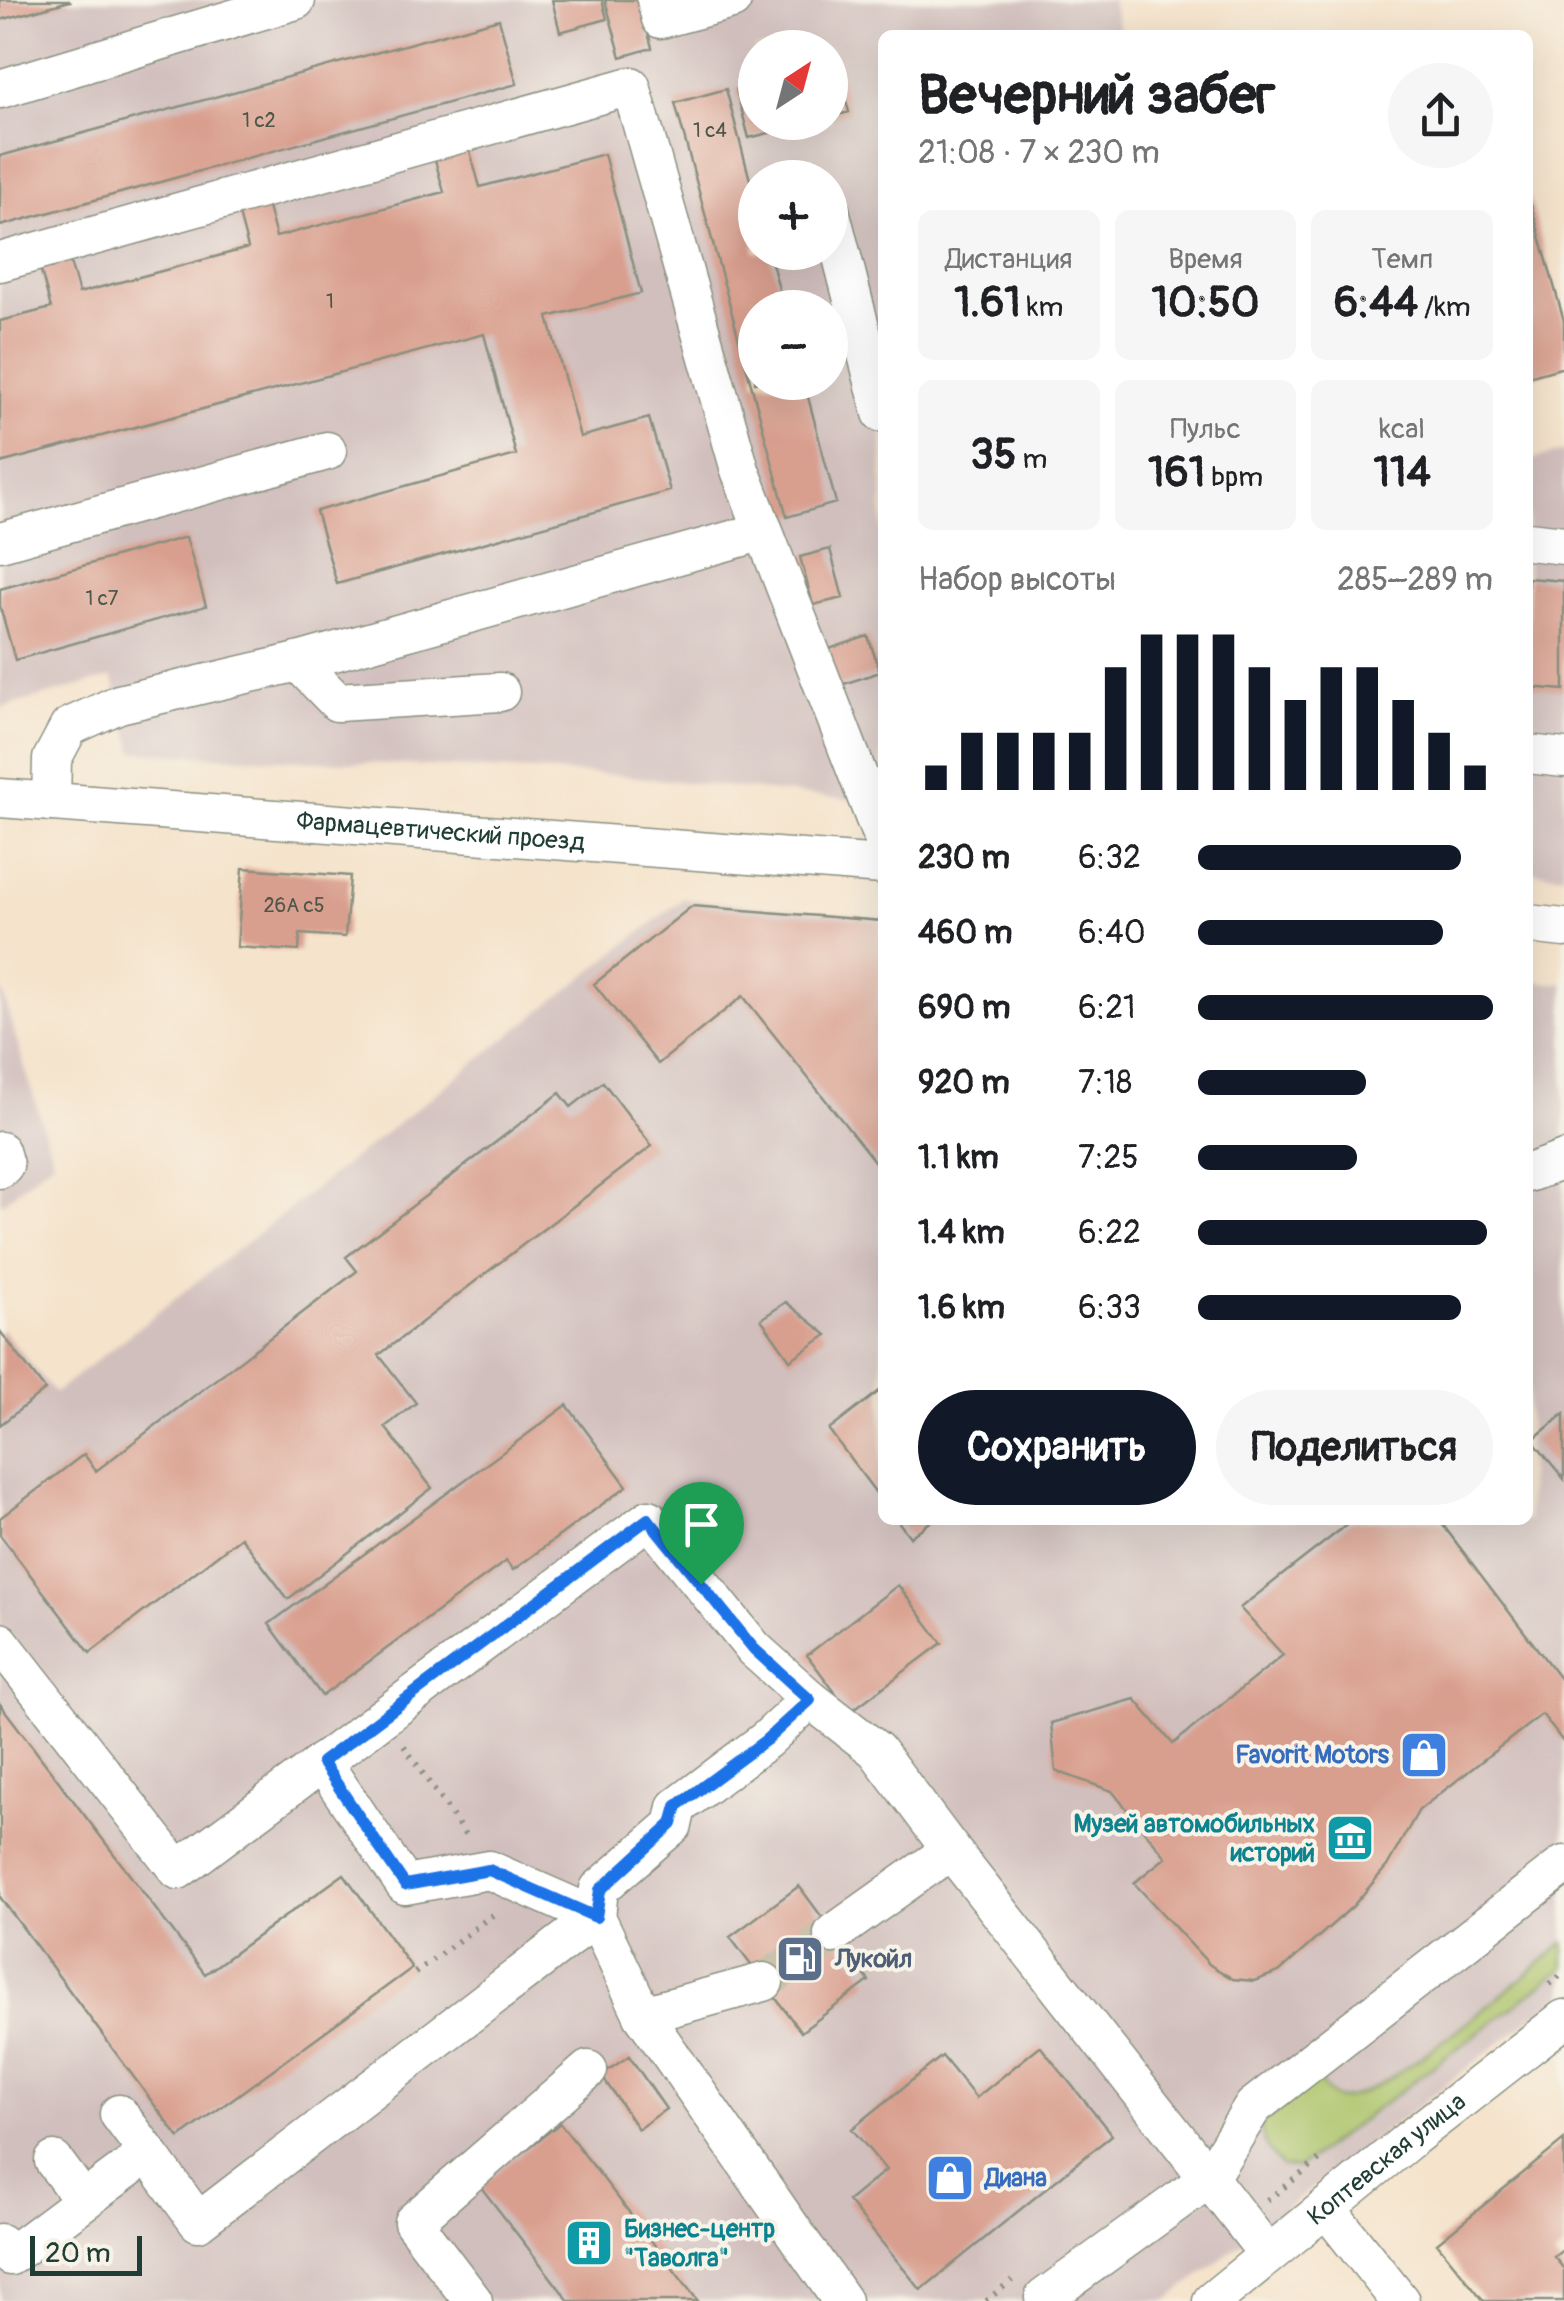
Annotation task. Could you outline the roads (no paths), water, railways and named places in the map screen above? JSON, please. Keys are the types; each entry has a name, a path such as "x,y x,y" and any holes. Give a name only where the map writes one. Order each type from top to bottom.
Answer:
{"street":[{"path":"0,89 296,0"},
{"path":"656,0 661,19 732,0"},
{"path":"0,262 631,86 740,470 878,827"},
{"path":"845,270 878,397"},
{"path":"0,542 327,451"},
{"path":"51,802 52,759 69,726 119,704 298,662 764,531"},
{"path":"1533,542 1564,545"},
{"path":"298,662 337,702 500,692"},
{"path":"1533,755 1564,758"},
{"name":"Фармацевтический проезд","path":"0,798 878,866"},
{"path":"1533,925 1564,928"},
{"path":"0,1151 4,1165 0,1168"},
{"path":"1533,1171 1564,1160"},
{"path":"0,1642 178,1870 648,1519 754,1649 810,1700 876,1750 1268,2254"},
{"path":"810,1700 766,1740 677,1806 672,1824 600,1890 596,1917 642,2015 842,2301"},
{"path":"322,1762 405,1885 489,1870 596,1917"},
{"path":"834,1934 950,1850"},
{"path":"1044,2298 1208,2179 1254,2107 1564,1866"},
{"path":"120,2114 198,2222 596,1917"},
{"path":"642,2015 764,1982"},
{"name":"Коптевская улица","path":"1212,2301 1564,2019"},
{"path":"474,2301 414,2222 588,2070"},
{"path":"0,2243 10,2256 148,2152"},
{"path":"54,2161 83,2200"},
{"path":"1326,2208 1400,2301"}],"tunnel":[{"path":"764,1982 833,1934"}],"place":[{"name":"Favorit Motors","path":"1424,1755"},
{"name":"Музей автомобильных историй","path":"1350,1838"},
{"name":"Лукойл","path":"800,1959"},
{"name":"Диана","path":"950,2178"},
{"name":"Бизнес-центр \"Таволга\"","path":"589,2243"}]}
